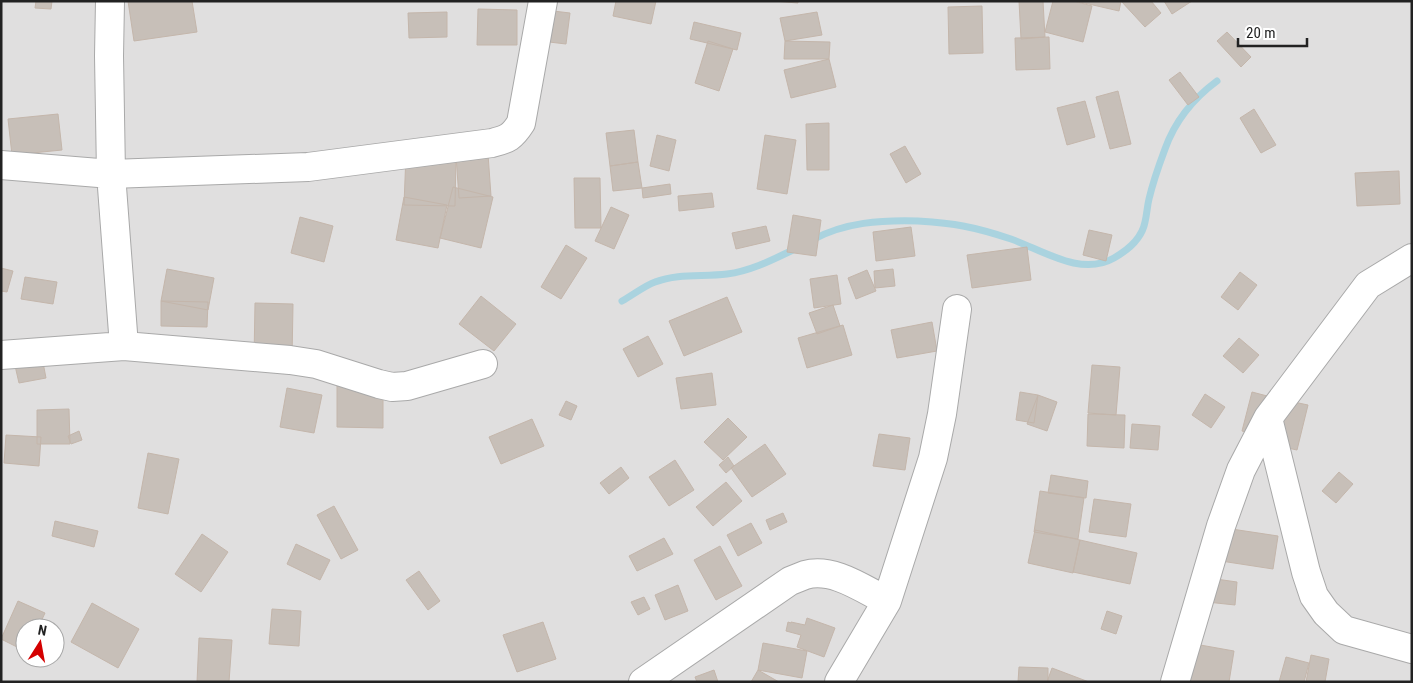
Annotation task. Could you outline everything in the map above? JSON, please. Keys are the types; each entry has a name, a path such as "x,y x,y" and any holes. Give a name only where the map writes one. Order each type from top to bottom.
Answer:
{"street":[{"path":"110,1 111,174 124,346"},
{"path":"1,165 111,174 308,167 505,140 514,134 521,123 543,1"},
{"path":"1175,682 1221,526 1241,470 1268,418 1368,285 1412,258"},
{"path":"840,682 887,601 933,458 942,414 957,309"},
{"path":"1,354 124,346 290,360 316,364 392,387 407,386 483,364"},
{"path":"1268,418 1306,572 1314,596 1326,614 1344,630 1412,649"},
{"path":"643,682 790,582 806,575 823,574 840,577 887,601"}],"shaded area":[{"path":"1,1 1412,1 1412,682 1,682"}],"building":[{"path":"36,1 52,1 51,9 35,8"},
{"path":"128,1 192,1 197,32 134,41"},
{"path":"616,1 656,1 651,24 613,16"},
{"path":"773,1 798,1 798,3"},
{"path":"1019,1 1043,1 1045,37 1021,39"},
{"path":"1053,1 1074,1 1092,6 1083,42 1045,32"},
{"path":"1081,1 1121,1 1119,11"},
{"path":"1121,1 1151,1 1161,13 1145,27"},
{"path":"1164,1 1192,1 1172,14"},
{"path":"982,6 983,53 949,54 948,7"},
{"path":"528,8 570,13 566,44 524,39"},
{"path":"478,9 517,10 517,45 477,45"},
{"path":"447,12 447,37 409,38 408,13"},
{"path":"817,12 822,35 785,41 780,18"},
{"path":"694,22 741,33 737,50 690,39"},
{"path":"1227,32 1251,57 1241,67 1217,41"},
{"path":"1049,37 1050,69 1016,70 1015,38"},
{"path":"708,41 733,49 719,91 695,83"},
{"path":"785,41 830,42 829,59 784,59"},
{"path":"829,59 836,87 791,98 784,70"},
{"path":"1180,72 1199,97 1188,105 1169,80"},
{"path":"1118,91 1131,144 1110,149 1096,97"},
{"path":"1085,101 1095,137 1067,145 1057,108"},
{"path":"1254,109 1276,145 1261,153 1240,118"},
{"path":"58,114 62,150 12,155 8,119"},
{"path":"829,123 829,170 807,170 806,124"},
{"path":"634,130 638,162 610,166 606,133"},
{"path":"657,135 676,140 669,171 650,166"},
{"path":"765,135 796,140 787,194 757,189"},
{"path":"905,146 921,174 906,183 890,154"},
{"path":"406,154 456,156 455,206 404,205"},
{"path":"488,154 491,196 459,198 456,156"},
{"path":"638,162 642,188 613,191 610,166"},
{"path":"1399,171 1400,204 1357,206 1355,173"},
{"path":"574,178 600,178 601,228 575,228"},
{"path":"670,184 671,194 643,198 642,188"},
{"path":"453,187 493,197 481,248 440,238"},
{"path":"712,193 714,207 679,211 678,196"},
{"path":"404,197 447,205 438,248 396,240"},
{"path":"611,207 629,215 614,249 595,241"},
{"path":"793,215 821,220 816,256 787,252"},
{"path":"300,217 333,226 324,262 291,253"},
{"path":"766,226 770,241 736,249 732,233"},
{"path":"911,227 915,256 876,261 873,232"},
{"path":"1089,230 1112,235 1106,261 1083,255"},
{"path":"566,245 587,258 561,299 541,287"},
{"path":"1027,247 1031,280 972,288 967,255"},
{"path":"1,268 13,271 7,292 1,291"},
{"path":"167,269 214,278 208,310 161,301"},
{"path":"893,269 895,286 875,288 874,271"},
{"path":"867,270 876,291 856,299 848,278"},
{"path":"1240,272 1257,285 1238,310 1221,297"},
{"path":"837,275 841,304 814,308 810,279"},
{"path":"25,277 57,282 53,304 21,299"},
{"path":"481,296 516,324 494,351 459,324"},
{"path":"727,297 742,332 684,356 669,321"},
{"path":"161,301 208,302 207,327 161,326"},
{"path":"255,303 293,304 292,360 254,359"},
{"path":"833,305 840,326 817,334 809,313"},
{"path":"932,322 937,351 897,358 891,330"},
{"path":"843,325 852,355 807,368 798,338"},
{"path":"648,336 663,364 638,377 623,349"},
{"path":"1239,338 1259,355 1243,373 1223,356"},
{"path":"41,352 46,378 19,383 13,357"},
{"path":"1092,365 1120,367 1116,415 1088,413"},
{"path":"712,373 716,405 681,409 676,378"},
{"path":"337,384 383,384 383,428 337,427"},
{"path":"287,388 322,395 314,433 280,427"},
{"path":"1020,392 1038,395 1034,423 1016,420"},
{"path":"1252,392 1271,397 1261,436 1242,431"},
{"path":"1205,394 1225,407 1211,428 1192,415"},
{"path":"1038,395 1057,402 1047,431 1027,424"},
{"path":"1275,398 1308,405 1297,450 1265,443"},
{"path":"566,401 577,406 571,420 559,415"},
{"path":"69,409 70,444 37,444 37,410"},
{"path":"1088,414 1125,415 1124,448 1087,446"},
{"path":"728,418 747,437 723,460 704,442"},
{"path":"532,419 544,446 501,464 489,437"},
{"path":"1132,424 1160,426 1158,450 1130,448"},
{"path":"79,431 82,440 71,444 68,436"},
{"path":"879,434 910,438 905,470 873,466"},
{"path":"6,435 41,437 39,466 4,463"},
{"path":"765,444 786,474 752,497 731,468"},
{"path":"148,453 179,459 168,514 138,508"},
{"path":"728,457 734,466 726,473 719,465"},
{"path":"675,460 694,490 669,506 649,477"},
{"path":"621,467 629,478 609,494 600,483"},
{"path":"1339,472 1353,484 1336,503 1322,491"},
{"path":"1051,475 1088,481 1086,498 1048,493"},
{"path":"726,482 742,501 713,526 696,507"},
{"path":"1040,491 1084,498 1078,539 1034,532"},
{"path":"1094,499 1131,504 1126,537 1089,532"},
{"path":"334,506 358,550 341,559 317,515"},
{"path":"783,513 787,522 770,530 766,520"},
{"path":"55,521 98,531 94,547 52,536"},
{"path":"751,523 762,543 738,556 727,535"},
{"path":"1225,528 1278,536 1273,569 1221,561"},
{"path":"1035,530 1080,540 1073,573 1028,563"},
{"path":"202,534 228,552 201,592 175,574"},
{"path":"664,538 673,554 637,571 629,556"},
{"path":"1080,540 1137,553 1130,584 1073,572"},
{"path":"296,544 330,560 320,580 287,564"},
{"path":"720,546 742,586 716,600 694,560"},
{"path":"419,571 440,601 428,610 406,580"},
{"path":"1209,578 1237,582 1235,605 1207,602"},
{"path":"678,585 688,611 665,620 655,595"},
{"path":"644,597 650,609 638,615 631,602"},
{"path":"18,601 45,613 43,618 15,618 15,646 1,639"},
{"path":"92,603 139,629 118,668 71,642"},
{"path":"272,609 301,611 299,646 269,644"},
{"path":"1107,611 1122,616 1116,634 1101,629"},
{"path":"807,618 835,628 824,657 797,647 801,635 786,631 788,622 805,625"},
{"path":"543,622 556,659 517,672 503,635"},
{"path":"199,638 232,640 229,682 197,682"},
{"path":"763,643 807,651 802,678 758,670"},
{"path":"1189,643 1234,651 1229,682 1188,682"},
{"path":"1311,655 1329,659 1325,682 1306,682"},
{"path":"1286,657 1309,663 1304,682 1279,682"},
{"path":"1019,667 1048,668 1048,682 1018,682"},
{"path":"1052,668 1089,682 1047,682"},
{"path":"714,670 718,682 697,682 695,677"},
{"path":"758,670 779,682 751,682"}],"waterway":[{"path":"812,240 837,229 864,223 918,221 957,225 987,232 1075,263 1088,265 1114,258 1134,243 1141,233 1154,180 1174,129 1193,103 1217,81"},
{"path":"622,301 647,286 664,279 682,276 718,275 745,270 795,249"}]}
